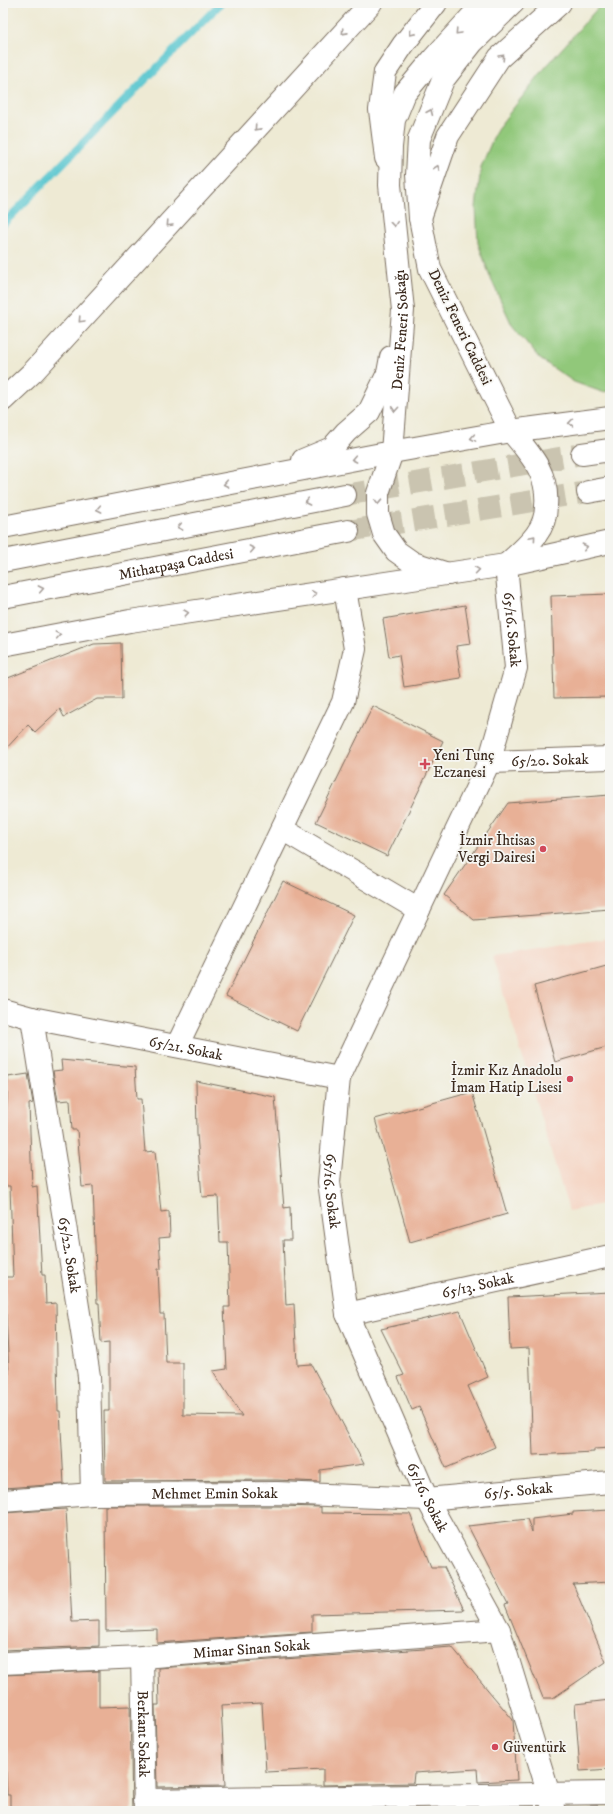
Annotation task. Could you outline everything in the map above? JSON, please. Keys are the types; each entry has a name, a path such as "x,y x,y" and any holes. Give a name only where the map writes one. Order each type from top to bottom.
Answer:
{"main road":[{"path":"3,400 33,372 371,3"},
{"path":"390,185 380,110 385,72 402,45 436,3"},
{"path":"390,185 394,120 405,93 434,58 484,3"},
{"path":"420,218 417,175 419,139 443,80 472,43 513,3"},
{"path":"420,218 448,136 499,58 560,3"},
{"name":"Deniz Feneri Sokağı","path":"390,185 402,310 392,452"},
{"name":"Deniz Feneri Caddesi","path":"420,218 430,268 511,431"},
{"path":"261,478 332,448 346,432 369,412 388,373 402,310"},
{"path":"3,527 392,452 511,431 610,418"},
{"path":"506,565 537,534 546,515 547,493 542,472 530,454 511,431"},
{"path":"582,454 610,450"},
{"path":"392,452 378,493 378,514 384,534 396,551 413,563 448,574"},
{"path":"588,492 610,488"},
{"path":"3,561 346,495"},
{"name":"Mithatpaşa Caddesi","path":"3,597 348,531"},
{"path":"8,646 130,621 506,565 610,542"},
{"name":"65/16. Sokak","path":"506,565 516,668 489,762 339,1078 329,1182 347,1314 426,1499 499,1630 552,1803"},
{"path":"176,1046 343,702 355,649 346,589"},
{"name":"65/20. Sokak","path":"489,762 610,758"},
{"path":"282,829 419,910"},
{"name":"65/21. Sokak","path":"3,1010 32,1018 339,1078"},
{"name":"65/22. Sokak","path":"32,1018 89,1376 92,1494"},
{"name":"65/13. Sokak","path":"347,1314 610,1256"},
{"name":"65/5. Sokak","path":"426,1499 610,1482"},
{"name":"Mehmet Emin Sokak","path":"3,1501 92,1494 277,1493 426,1499"},
{"name":"Mimar Sinan Sokak","path":"3,1663 142,1657 499,1630"},
{"name":"Berkant Sokak","path":"142,1657 144,1805"},
{"path":"144,1805 552,1803 610,1793"}],"shaded area":[{"name":"İzmir Kız Anadolu İmam Hatip Lisesi","path":"610,938 610,1202 569,1211 492,956"}],"green space":[{"path":"602,3 610,3 610,391 602,392 574,382 540,359 512,325 491,279 478,243 476,207 481,167 497,129 544,69"}],"building":[{"path":"610,594 610,697 554,698 551,596"},
{"path":"465,605 471,644 456,646 461,678 404,687 399,655 389,657 383,619"},
{"path":"121,643 122,699 97,699 64,717 60,709 35,732 28,725 3,752 3,680 94,644"},
{"path":"373,706 443,741 387,856 316,822"},
{"name":"İzmir İhtisas Vergi Dairesi","path":"610,795 610,909 474,920 444,895 508,803"},
{"path":"283,881 354,915 297,1031 226,996"},
{"path":"610,965 610,1046 555,1062 534,986"},
{"path":"61,1060 135,1067 137,1099 141,1099 145,1152 155,1151 161,1212 169,1211 170,1237 159,1238 161,1269 158,1269 160,1314 164,1314 166,1363 183,1363 183,1415 242,1416 213,1371 227,1369 224,1307 230,1307 228,1242 220,1242 218,1196 202,1197 197,1134 196,1081 275,1097 284,1208 290,1207 291,1240 283,1240 286,1305 294,1304 297,1365 311,1364 364,1464 320,1470 320,1482 277,1480 105,1481 104,1411 109,1411 109,1342 101,1343 99,1303 97,1303 93,1186 82,1187 77,1130 72,1130 70,1100 58,1101 53,1071 62,1070"},
{"path":"28,1074 33,1103 29,1104 32,1187 37,1186 42,1275 45,1275 46,1304 56,1303 58,1411 60,1411 64,1484 3,1488 3,1374 9,1374 4,1277 13,1277 10,1186 3,1186 8,1077"},
{"path":"472,1092 507,1214 410,1242 375,1119"},
{"path":"610,1292 610,1448 594,1449 594,1452 533,1455 529,1348 510,1349 508,1297"},
{"path":"460,1311 488,1377 468,1386 495,1447 446,1468 419,1407 412,1410 398,1377 404,1375 381,1329"},
{"path":"105,1506 321,1507 321,1513 410,1514 431,1567 444,1567 464,1610 312,1614 312,1632 157,1643 157,1629 106,1631"},
{"path":"66,1509 72,1622 99,1621 99,1646 3,1650 3,1513"},
{"path":"610,1510 610,1582 573,1584 606,1662 553,1698 543,1698 505,1605 508,1604 468,1526 527,1519 532,1532 532,1519 573,1514 573,1512"},
{"path":"452,1647 513,1720 517,1780 478,1782 477,1769 414,1773 413,1783 323,1785 323,1769 266,1772 262,1703 221,1705 225,1786 157,1787 155,1705 159,1705 158,1668"},
{"path":"99,1671 99,1707 130,1706 132,1811 10,1811 10,1795 7,1795 5,1755 3,1755 3,1675"},
{"path":"610,1700 610,1769 580,1771 575,1704"},
{"path":"410,1808 410,1811 323,1811 323,1810"}],"waterway":[{"path":"3,224 221,3"}],"tunnel":[{"path":"345,495 582,454"},
{"path":"348,531 588,492"}],"place":[{"name":"Yeni Tunç Eczanesi","path":"425,764"},
{"name":"İzmir İhtisas Vergi Dairesi","path":"543,849"},
{"name":"İzmir Kız Anadolu İmam Hatip Lisesi","path":"570,1079"},
{"name":"Güventürk","path":"495,1747"}]}
